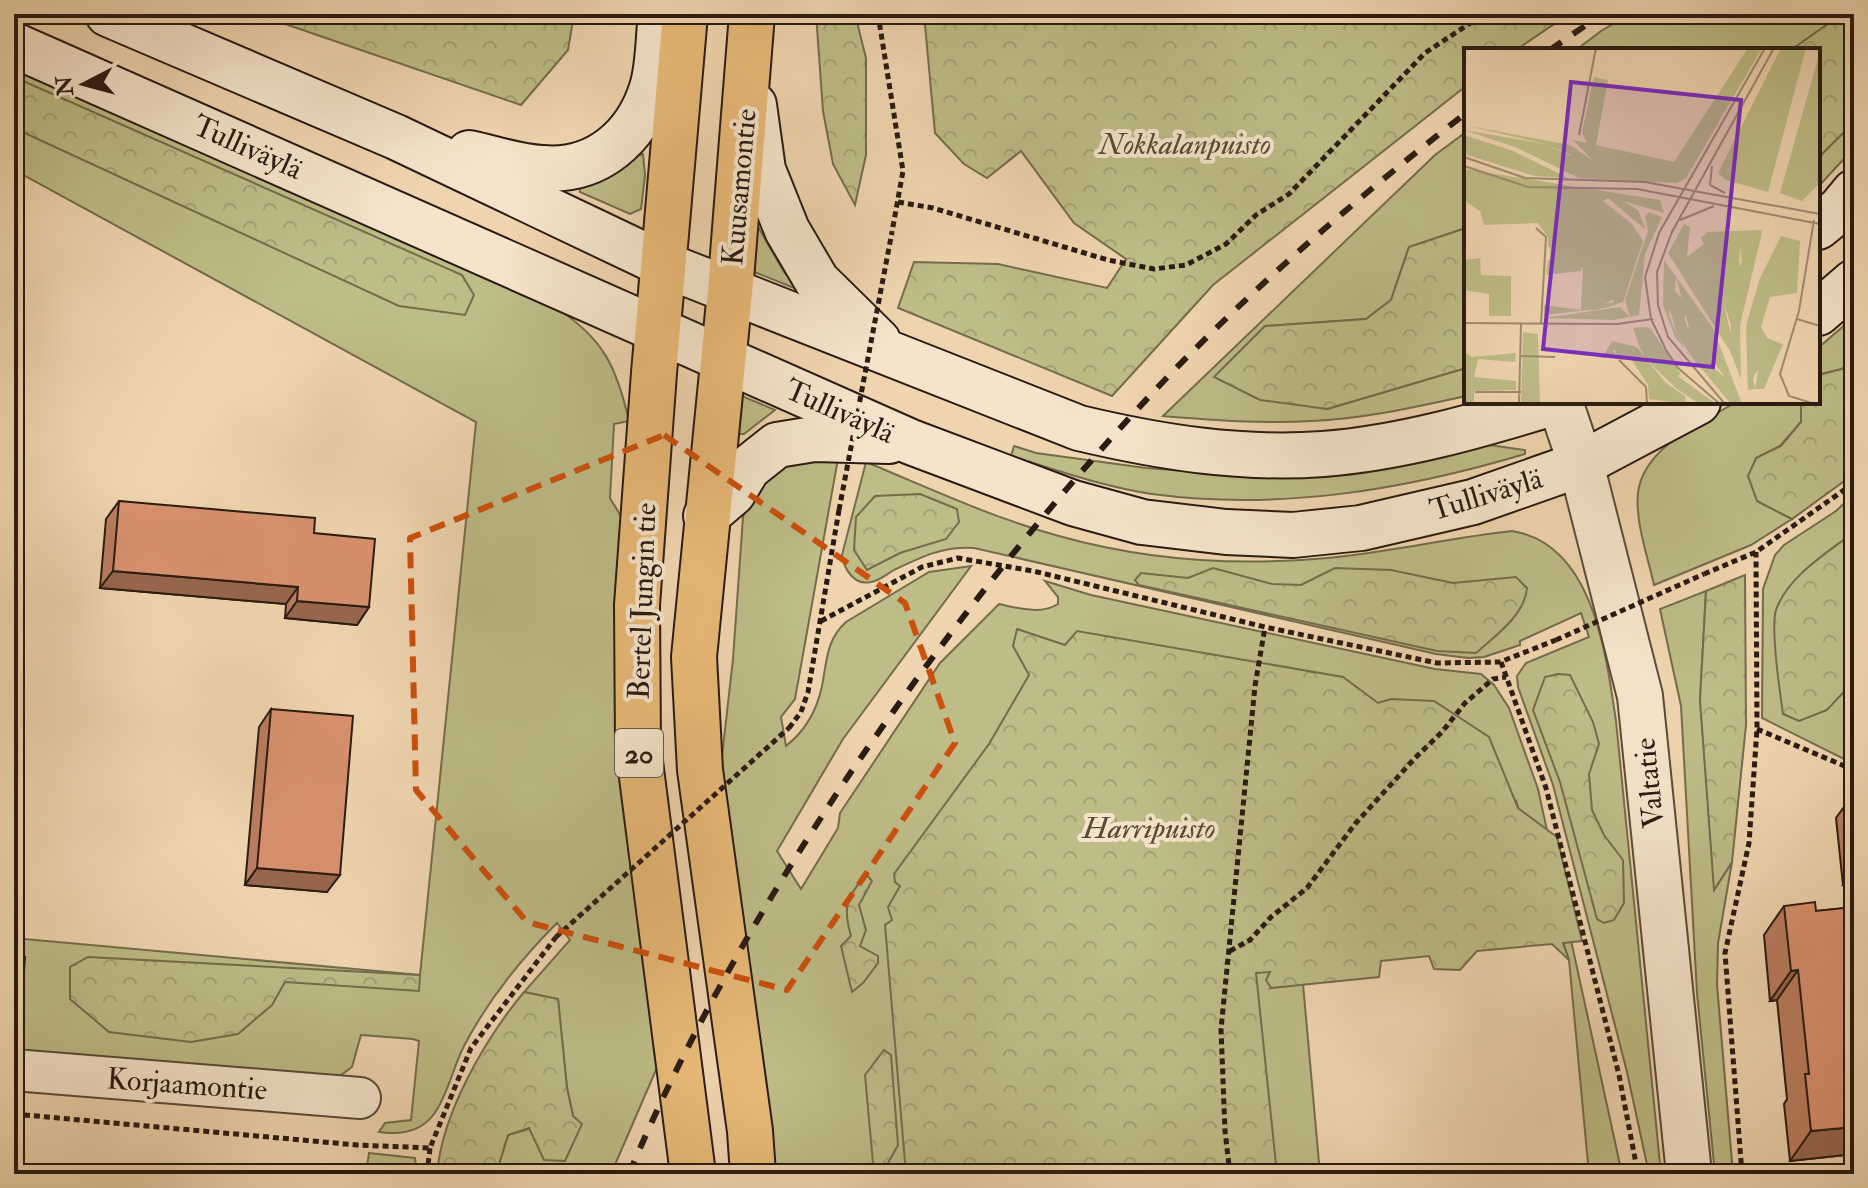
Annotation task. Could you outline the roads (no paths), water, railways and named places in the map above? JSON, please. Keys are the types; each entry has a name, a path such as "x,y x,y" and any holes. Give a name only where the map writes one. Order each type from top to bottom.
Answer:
{"highway":[{"name":"20","path":"665,265 685,14"},
{"name":"Kuusamontie","path":"723,359 752,14"},
{"name":"Bertel Jungin tie","path":"665,265 637,605 638,746 693,1174"},
{"name":"Bertel Jungin tie","path":"723,359 694,657 700,762 750,1131 753,1174"}],"main road":[{"path":"108,14 396,137 665,265 1079,428 1149,444 1248,455 1322,454 1392,445 1476,426 1551,404"},
{"path":"396,137 543,169 578,165 611,152 642,116 653,85 661,14"},
{"name":"Tulliväylä","path":"14,45 911,442 1073,503 1142,522 1226,532 1293,535 1361,528 1473,502 1581,464 1694,404"},
{"path":"748,67 763,170 787,230 817,281 889,351"},
{"path":"1820,225 1854,192"},
{"path":"1820,311 1854,282"},
{"name":"Valtatie","path":"1559,404 1581,464 1640,696 1689,1174"},
{"path":"706,516 733,493 748,468 777,445 814,439 911,442"}],"street":[{"name":"Korjaamontie","path":"14,1070 360,1098"}],"railway":[{"path":"1553,48 1602,14"},
{"path":"629,1174 703,1018 789,869 886,721 998,573 1117,431 1231,313 1307,244 1464,115"}],"park label":[{"name":"Nokkalanpuisto","path":"1185,144"},
{"name":"Harripuisto","path":"1149,828"}]}
